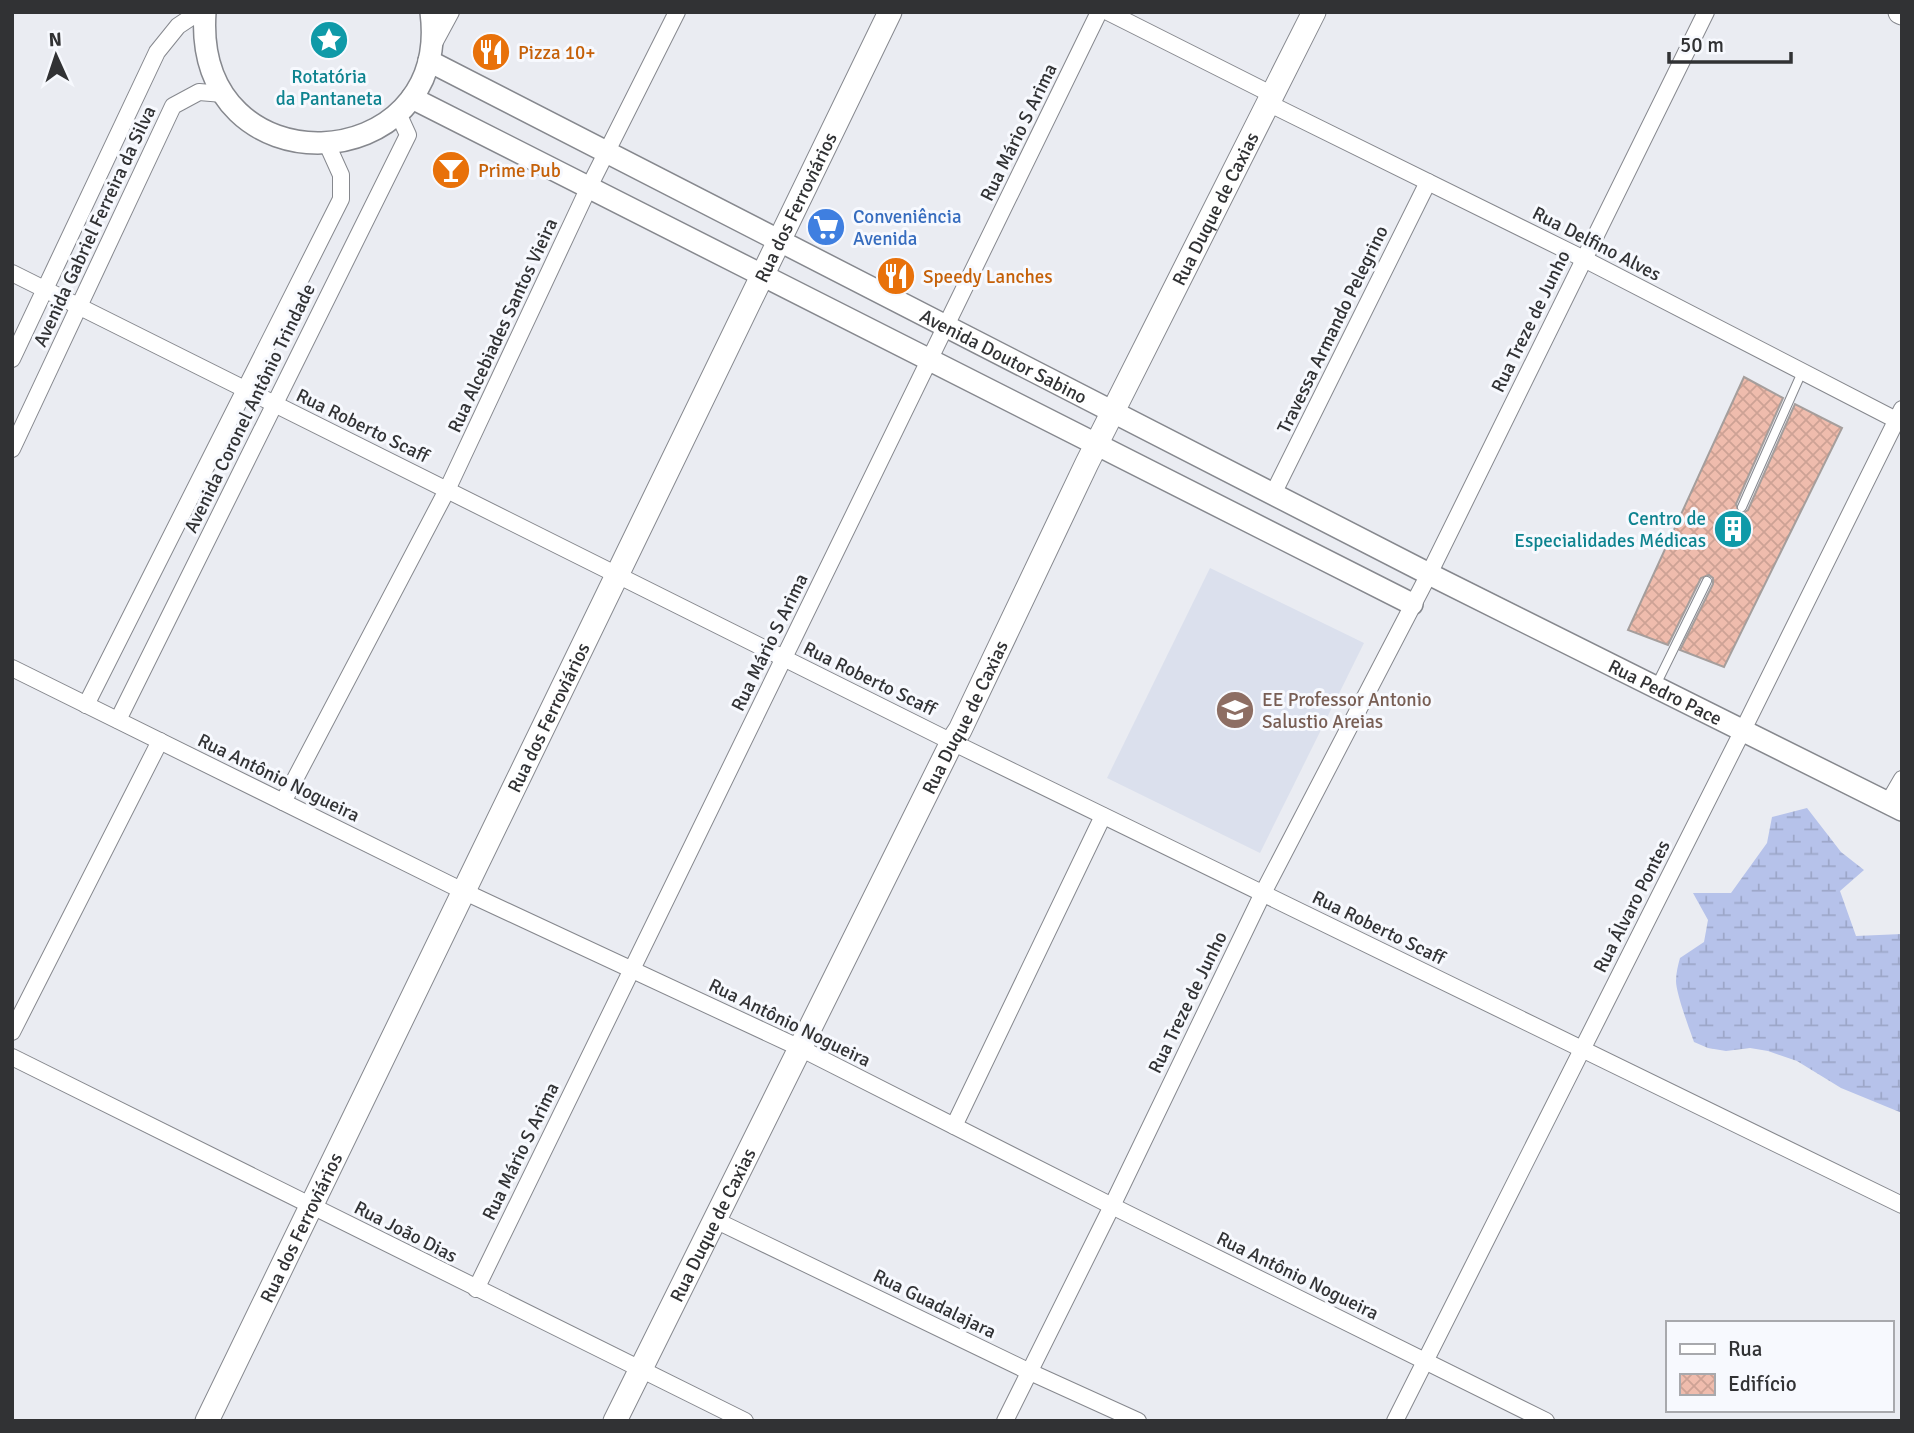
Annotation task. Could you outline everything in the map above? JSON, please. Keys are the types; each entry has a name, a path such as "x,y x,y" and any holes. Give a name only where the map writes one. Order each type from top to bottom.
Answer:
{"main road":[{"name":"Rua dos Ferroviários","path":"207,1421 890,12"},
{"name":"Rua Duque de Caxias","path":"615,1421 960,730 1097,445 1275,101 1314,12"}],"street":[{"name":"Avenida Gabriel Ferreira da Silva","path":"12,359 157,52 178,26 199,12"},
{"path":"205,12 203,38 209,67 223,94 243,117 268,133 296,143 327,144 353,140 377,129 405,105 451,12"},
{"path":"430,55 433,38 431,12"},
{"name":"Rua Alcebiades Santos Vieira","path":"283,802 447,490 589,187 677,12"},
{"name":"Rua Mário S Arima","path":"476,1289 1099,12"},
{"name":"Rua Delfino Alves","path":"1108,12 1428,183 1802,372 1900,418"},
{"name":"Rua Treze de Junho","path":"1006,1421 1263,893 1429,574 1706,12"},
{"name":"Avenida Doutor Sabino","path":"430,55 608,153 1429,574"},
{"name":"Avenida Gabriel Ferreira da Silva","path":"12,449 173,106 199,92 223,94"},
{"name":"Avenida Doutor Sabino","path":"405,105 589,187 1412,604"},
{"name":"Avenida Coronel Antônio Trindade","path":"118,720 408,135 405,105"},
{"name":"Avenida Coronel Antônio Trindade","path":"86,705 341,199 341,174 327,144"},
{"name":"Travessa Armando Pelegrino","path":"1273,494 1428,183"},
{"name":"Rua Roberto Scaff","path":"12,273 952,742 1902,1205"},
{"name":"Rua Álvaro Pontes","path":"1395,1421 1900,418"},
{"name":"Rua Pedro Pace","path":"1429,574 1895,806"},
{"name":"Rua Antônio Nogueira","path":"12,668 465,892 800,1048 1546,1421"},
{"path":"12,1032 160,741"},
{"path":"1895,806 1902,779"},
{"path":"954,1126 1104,816"},
{"name":"Rua João Dias","path":"12,1057 745,1421"},
{"name":"Rua Guadalajara","path":"715,1220 1138,1421"}],"lane":[{"path":"1742,507 1802,372"},
{"path":"1654,688 1707,581"}],"shaded area":[{"name":"EE Professor Antonio Salustio Areias","path":"1210,568 1364,643 1260,853 1107,778"}],"green space":[{"path":"1807,808 1841,852 1864,870 1840,891 1856,936 1902,934 1902,1113 1841,1088 1797,1061 1768,1051 1750,1048 1726,1051 1694,1042 1683,1011 1676,981 1679,961 1704,942 1708,920 1693,893 1731,893 1767,843 1772,817"}],"building":[{"name":"Centro de Especialidades Médicas","path":"1744,377 1783,398 1736,504 1739,513 1748,510 1795,404 1842,428 1724,667 1680,650 1713,584 1713,578 1709,575 1701,578 1668,645 1628,630"}],"place":[{"name":"Rotatória da Pantaneta","path":"329,40"},
{"name":"Pizza 10+","path":"491,52"},
{"name":"Prime Pub","path":"451,170"},
{"name":"Conveniência Avenida","path":"826,227"},
{"name":"Speedy Lanches","path":"896,276"},
{"name":"Centro de Especialidades Médicas","path":"1733,529"},
{"name":"EE Professor Antonio Salustio Areias","path":"1235,710"}]}
